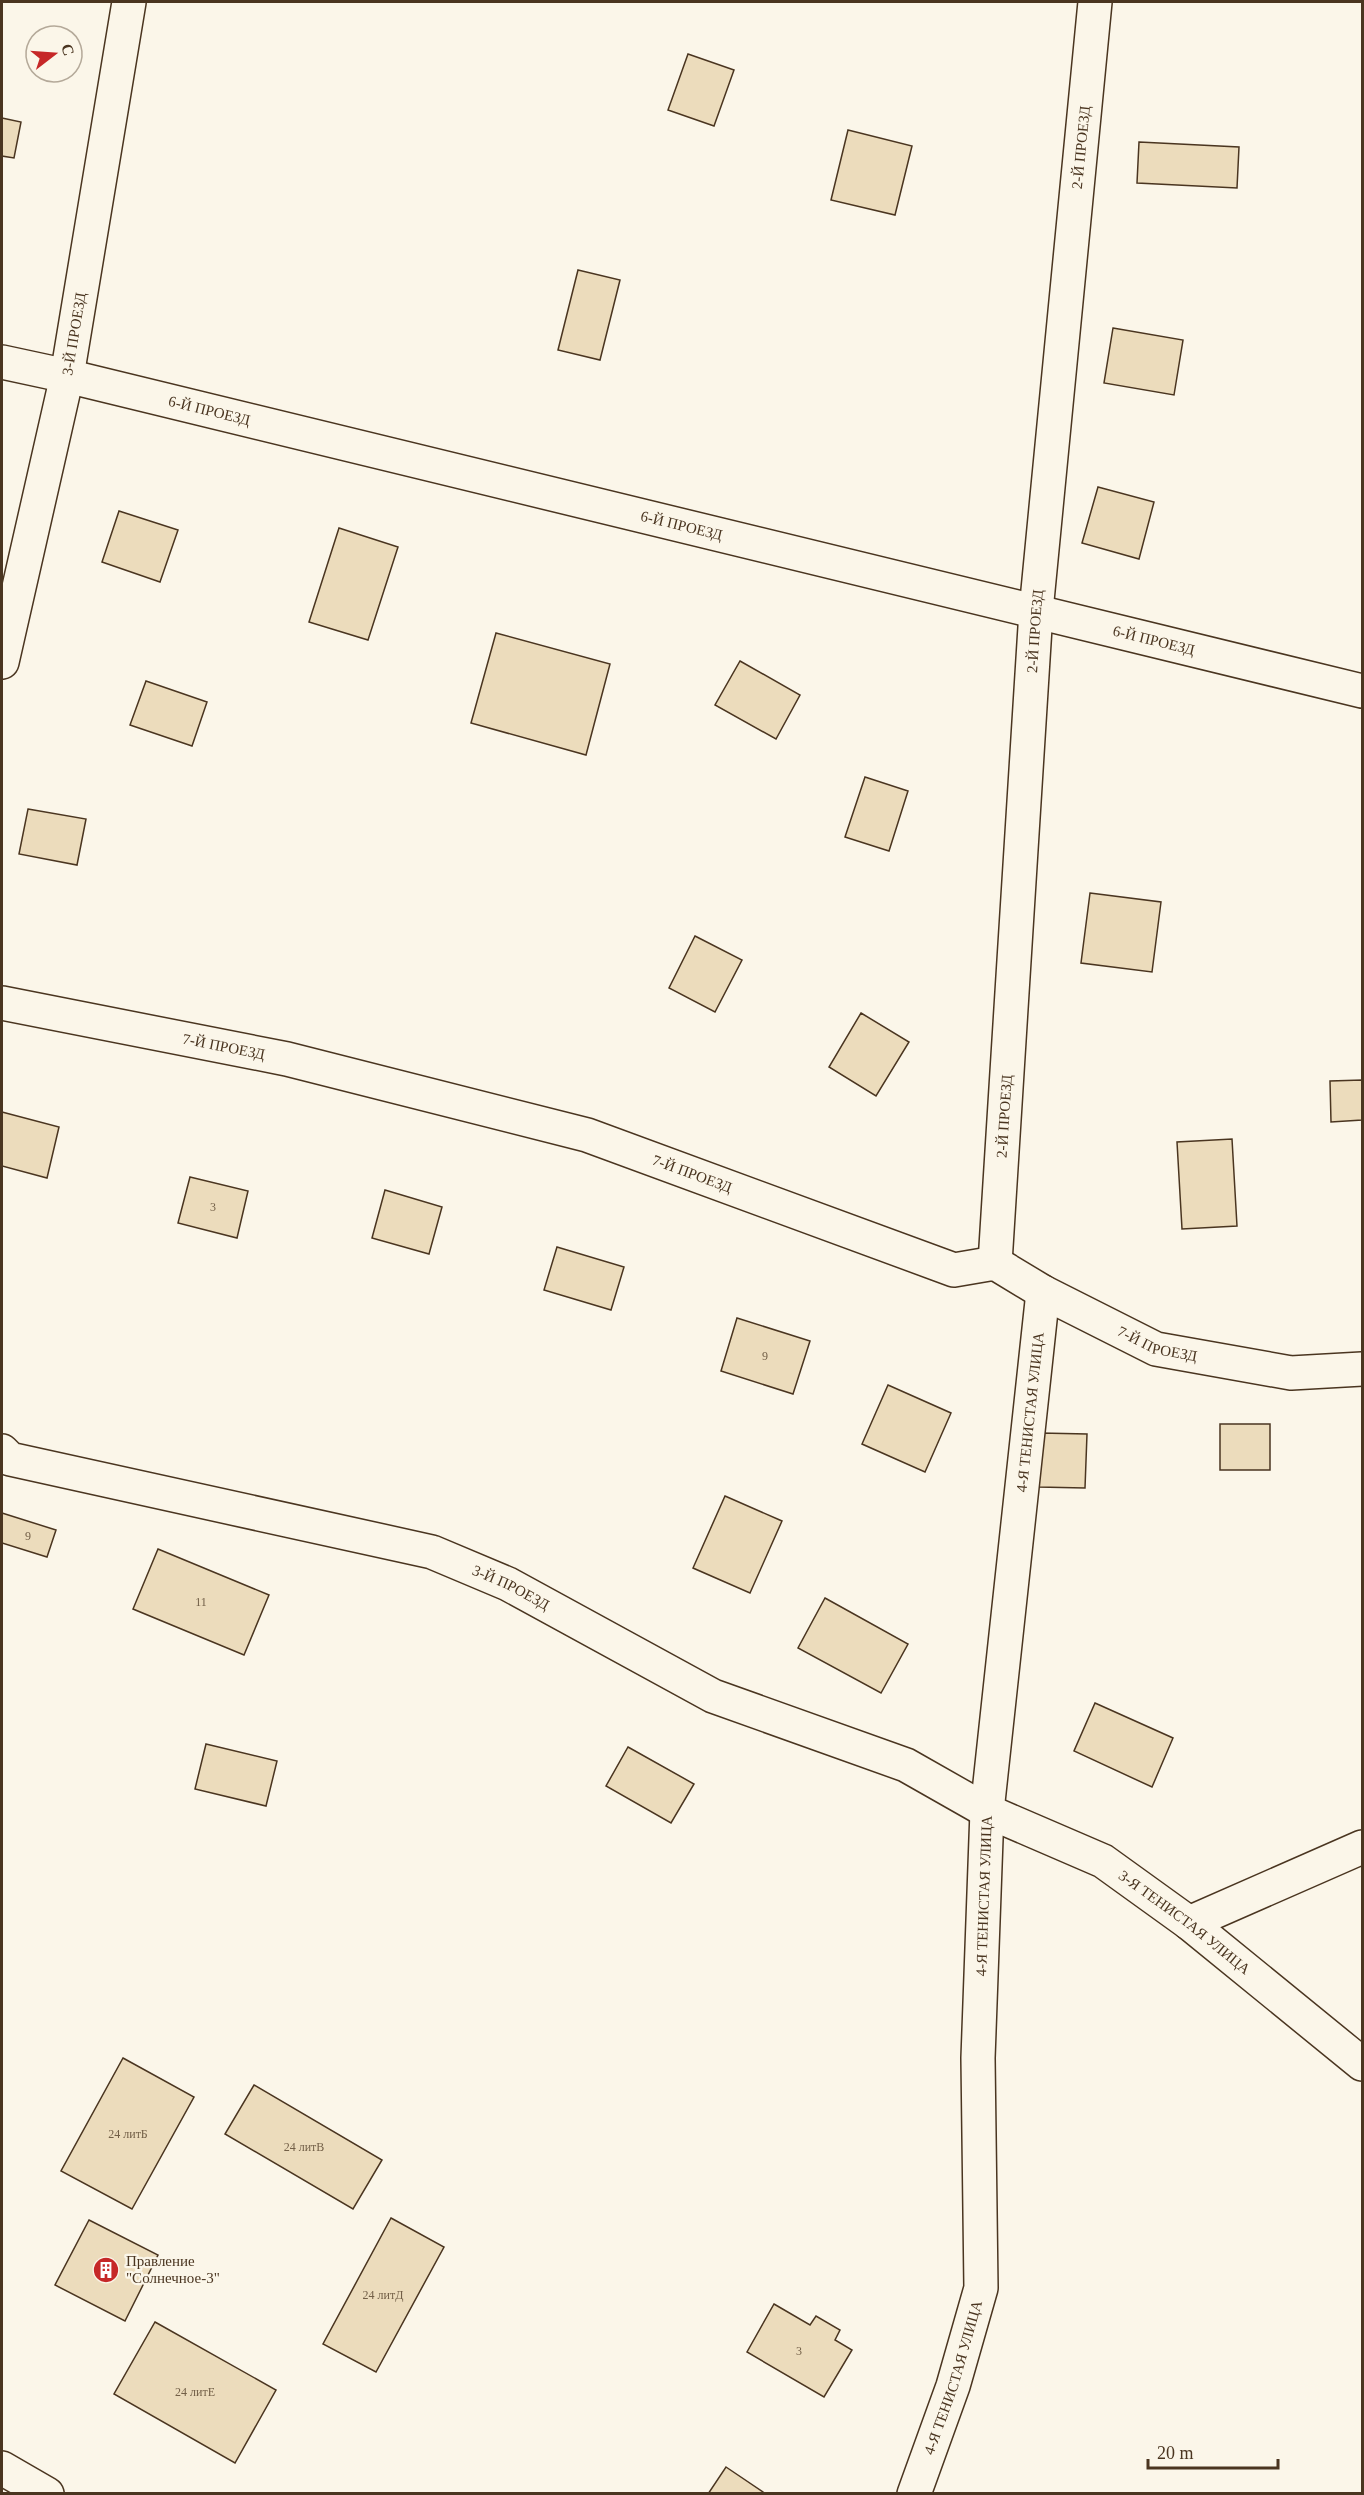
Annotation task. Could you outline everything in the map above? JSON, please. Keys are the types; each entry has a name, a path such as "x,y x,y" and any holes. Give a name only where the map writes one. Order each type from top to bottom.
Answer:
{"street":[{"name":"3-Й ПРОЕЗД","path":"2,662 67,376 129,2"},
{"name":"2-Й ПРОЕЗД","path":"995,1263 1036,611 1095,2"},
{"name":"6-Й ПРОЕЗД","path":"2,362 1362,691"},
{"name":"7-Й ПРОЕЗД","path":"2,1003 287,1059 587,1135 954,1270 995,1263 1043,1292 1156,1349 1291,1373 1362,1369"},
{"name":"4-Я ТЕНИСТАЯ УЛИЦА","path":"914,2493 953,2386 981,2288 978,2058 987,1811 1043,1292"},
{"name":"3-Й ПРОЕЗД","path":"2,1451 10,1459 432,1551 508,1584 712,1696 906,1765 987,1811"},
{"name":"3-Я ТЕНИСТАЯ УЛИЦА","path":"987,1811 1103,1861 1189,1923 1362,2064"},
{"path":"1189,1923 1362,1847"},
{"path":"2,2468 47,2493"}],"building":[{"path":"688,54 734,70 714,126 668,110"},
{"path":"2,118 21,122 14,158 2,156"},
{"path":"848,130 912,146 895,215 831,200"},
{"path":"1139,142 1239,147 1237,188 1137,183"},
{"path":"578,270 620,280 600,360 558,350"},
{"path":"1113,328 1183,340 1174,395 1104,383"},
{"path":"1098,487 1154,502 1139,559 1082,543"},
{"path":"119,511 178,530 160,582 102,562"},
{"path":"339,528 398,547 368,640 309,622"},
{"path":"496,633 610,664 586,755 471,723"},
{"path":"740,661 800,695 776,739 715,705"},
{"path":"146,681 207,702 192,746 130,725"},
{"path":"865,777 908,791 889,851 845,837"},
{"path":"28,809 86,819 77,865 19,854"},
{"path":"1090,893 1161,902 1152,972 1081,963"},
{"path":"695,936 742,960 715,1012 669,988"},
{"path":"861,1013 909,1042 876,1096 829,1067"},
{"path":"1362,1080 1362,1120 1331,1122 1330,1081"},
{"path":"2,1112 59,1127 47,1178 2,1166"},
{"path":"1232,1139 1237,1226 1182,1229 1177,1142"},
{"path":"190,1177 248,1191 237,1238 178,1223"},
{"path":"385,1190 442,1207 429,1254 372,1238"},
{"path":"557,1247 624,1267 611,1310 544,1290"},
{"path":"737,1318 810,1341 793,1394 721,1371"},
{"path":"888,1385 951,1413 925,1472 862,1444"},
{"path":"1220,1424 1270,1424 1270,1470 1220,1470"},
{"path":"1040,1433 1087,1434 1085,1488 1038,1487"},
{"path":"725,1496 782,1521 750,1593 693,1568"},
{"path":"2,1513 56,1530 47,1557 2,1543"},
{"path":"158,1549 269,1595 244,1655 133,1609"},
{"path":"825,1598 908,1644 881,1693 798,1648"},
{"path":"1095,1703 1173,1738 1152,1787 1074,1751"},
{"path":"206,1744 277,1761 266,1806 195,1789"},
{"path":"628,1747 694,1784 671,1823 606,1786"},
{"path":"123,2058 194,2097 132,2209 61,2171"},
{"path":"254,2085 382,2160 353,2209 225,2134"},
{"path":"391,2218 444,2247 376,2372 323,2344"},
{"name":"Правление \"Солнечное-3\"","path":"89,2220 158,2255 125,2321 55,2285"},
{"path":"774,2304 810,2325 816,2316 840,2330 835,2340 852,2350 824,2397 747,2352"},
{"path":"155,2322 276,2390 235,2463 114,2394"},
{"path":"726,2467 766,2494 708,2494"}],"place":[{"name":"Правление \"Солнечное-3\"","path":"106,2270"}]}
